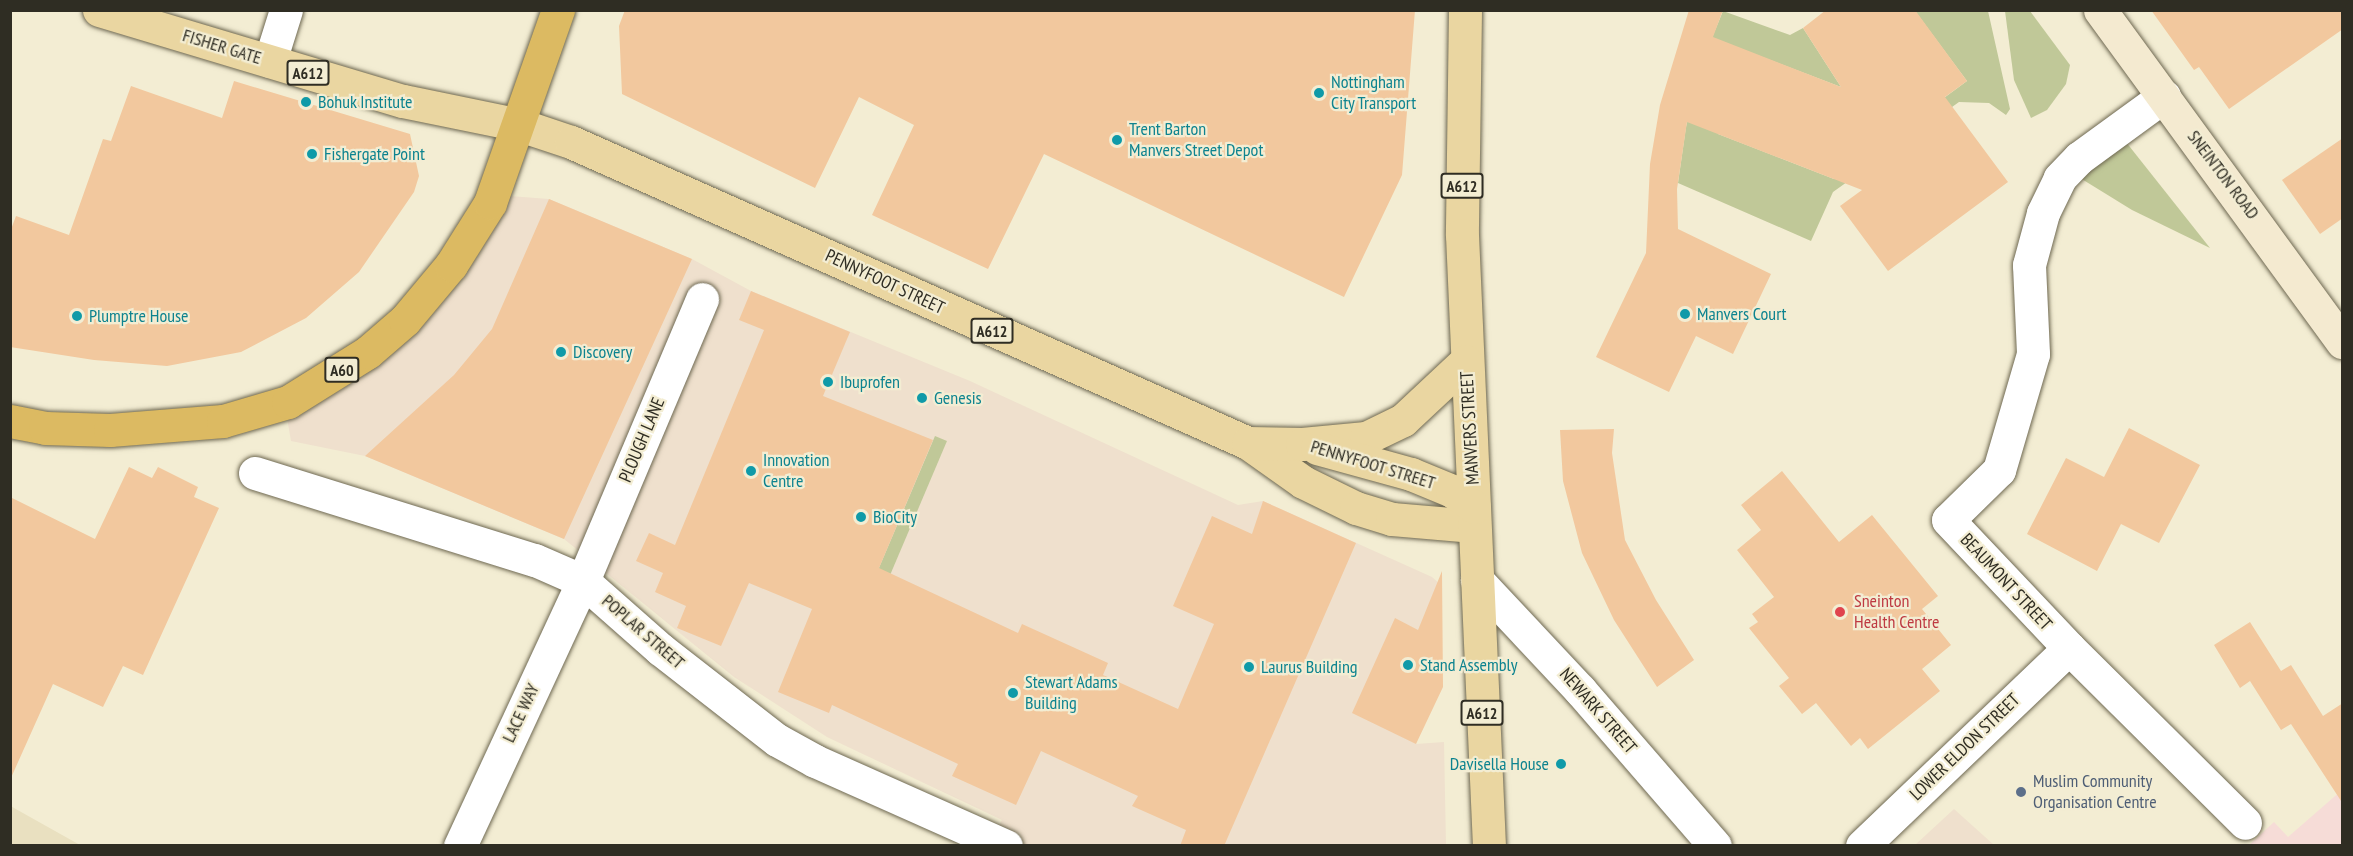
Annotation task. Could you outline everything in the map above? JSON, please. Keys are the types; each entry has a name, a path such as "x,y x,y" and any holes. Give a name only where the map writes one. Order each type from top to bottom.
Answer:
{"highway":[{"name":"A60","path":"10,421 45,428 110,430 223,421 288,402 331,378 405,320 451,265 490,203 520,125 558,10"},
{"path":"10,414 45,428"}],"main road":[{"name":"FISHER GATE","path":"99,10 403,101 520,125"},
{"name":"MANVERS STREET","path":"1465,10 1462,235 1489,846"},
{"name":"PENNYFOOT STREET","path":"520,125 611,157 1248,443 1303,482 1356,508 1392,519 1474,517"},
{"name":"PENNYFOOT STREET","path":"1248,443 1302,444 1366,438 1403,420 1466,361"},
{"name":"PENNYFOOT STREET","path":"1302,444 1412,474 1452,490 1474,517"}],"street":[{"path":"270,61 286,10"},
{"name":"SNEINTON ROAD","path":"2100,10 2343,342"},
{"name":"BEAUMONT STREET","path":"2164,96 2079,158 2060,178 2043,213 2029,265 2033,354 1999,470 1948,520 2069,648 2245,823"},
{"name":"PLOUGH LANE","path":"583,581 702,299"},
{"name":"POPLAR STREET","path":"255,473 535,560 583,581 660,649 777,740 815,761 1006,846"},
{"name":"NEWARK STREET","path":"1477,580 1542,648 1715,846"},
{"name":"LACE WAY","path":"460,846 583,581"},
{"name":"LOWER ELDON STREET","path":"1862,846 2069,648"}],"shaded area":[{"name":"BioCity","path":"510,196 549,199 692,259 751,291 970,381 1238,505 1263,501 1432,577 1441,585 1416,744 1444,742 1446,845 989,845 1002,820 827,737 734,677 564,539 365,456 291,441 287,418 370,371 466,275"},
{"path":"2342,790 2342,845 2248,846 2274,822 2288,837"},
{"path":"11,806 14,808 80,845 11,845"},
{"path":"1954,809 1994,845 1915,845"}],"green space":[{"path":"1723,11 1790,35 1803,28 1841,87 1749,52 1718,134 1834,179 1967,81 1915,11 1988,11 2010,109 2006,115 1989,103 1959,102 1833,192 1811,241 1678,183 1686,127 1702,62"},
{"path":"2005,11 2030,11 2070,65 2066,84 2047,110 2031,118 2014,80"},
{"path":"2122,137 2210,248 2132,210 2072,173"},
{"path":"935,436 947,441 887,583 875,578"}],"building":[{"path":"625,10 1415,10 1402,175 1344,297 1044,154 988,269 872,215 914,125 859,97 815,188 622,94 619,26"},
{"path":"1689,10 1723,10 1713,37 1841,87 1803,28 1826,10 1915,10 1967,81 1945,97 2008,182 1888,271 1840,206 1862,190 1687,122 1677,189 1678,229 1771,274 1733,354 1696,336 1669,392 1596,357 1646,253 1650,164 1660,105"},
{"path":"2151,10 2343,10 2343,29 2229,109 2199,67 2194,70"},
{"path":"234,81 410,134 419,176 414,192 359,272 306,318 241,352 167,366 94,360 10,347 10,232 16,216 69,235 103,139 111,141 131,86 222,118"},
{"path":"2343,138 2343,218 2320,234 2282,180"},
{"name":"Discovery","path":"549,199 692,259 564,539 365,456 454,375 492,329"},
{"path":"751,291 850,332 823,396 933,440 879,568 1018,633 1022,624 1108,663 1103,675 1178,709 1214,624 1173,606 1212,516 1252,534 1263,501 1356,543 1224,846 1180,846 1186,830 1132,806 1138,796 1041,751 1016,805 952,776 958,764 832,705 829,713 778,692 812,609 749,583 721,646 677,628 686,606 655,592 663,573 636,561 649,533 675,545 764,330 739,320"},
{"path":"2129,428 2200,465 2159,543 2121,524 2097,571 2027,534 2066,458 2104,477"},
{"path":"1614,429 1612,453 1625,540 1656,600 1694,660 1657,687 1614,620 1582,553 1563,481 1560,430"},
{"path":"129,467 152,478 158,467 198,487 194,497 219,508 143,675 123,666 103,707 53,684 10,780 10,497 95,539"},
{"name":"Sneinton Health Centre","path":"1782,471 1839,542 1872,515 1938,596 1922,609 1951,645 1922,669 1940,691 1868,749 1860,738 1851,746 1816,703 1802,714 1779,686 1789,678 1749,628 1758,622 1752,614 1774,597 1737,550 1761,530 1741,505"},
{"name":"Stand Assembly","path":"1442,571 1443,687 1416,744 1352,713 1395,618 1418,630"},
{"path":"2250,622 2281,671 2291,665 2323,716 2343,703 2343,804 2291,724 2281,730 2250,681 2240,688 2214,645"}],"place":[{"name":"Nottingham City Transport","path":"1319,93"},
{"name":"Bohuk Institute","path":"306,102"},
{"name":"Trent Barton Manvers Street Depot","path":"1117,140"},
{"name":"Fishergate Point","path":"312,154"},
{"name":"Manvers Court","path":"1685,314"},
{"name":"Plumptre House","path":"77,316"},
{"name":"Discovery","path":"561,352"},
{"name":"Ibuprofen","path":"828,382"},
{"name":"Genesis","path":"922,398"},
{"name":"Innovation Centre","path":"751,471"},
{"name":"BioCity","path":"861,517"},
{"name":"Sneinton Health Centre","path":"1840,612"},
{"name":"Stand Assembly","path":"1408,665"},
{"name":"Laurus Building","path":"1249,667"},
{"name":"Stewart Adams Building","path":"1013,693"},
{"name":"Davisella House","path":"1561,764"},
{"name":"Muslim Community Organisation Centre","path":"2021,792"}]}
